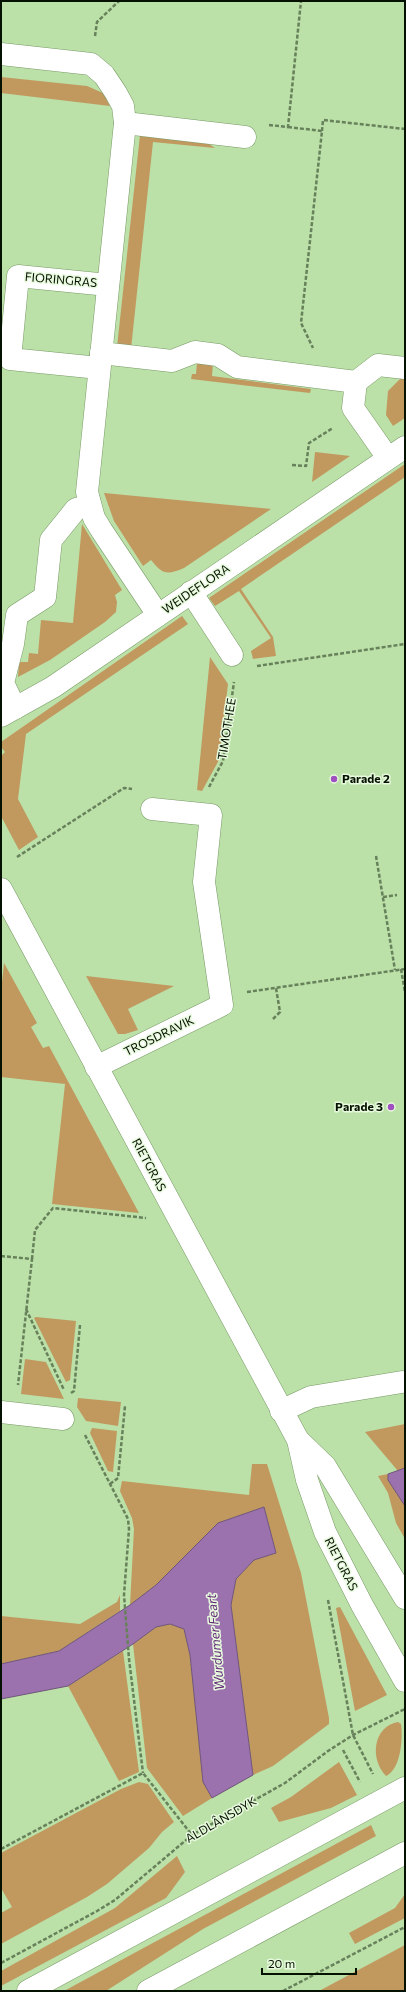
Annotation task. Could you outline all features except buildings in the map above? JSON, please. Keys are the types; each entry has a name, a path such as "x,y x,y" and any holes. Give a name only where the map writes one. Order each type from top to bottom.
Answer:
{"street":[{"path":"1,54 91,64"},
{"name":"FIORINGRAS","path":"91,64 104,75 116,93 123,106 125,123 87,492 90,505 102,531 158,615"},
{"path":"125,123 245,137"},
{"name":"FIORINGRAS","path":"100,361 10,359 17,284 18,276 108,285"},
{"path":"100,361 172,361 195,352 218,354 237,367 356,382 378,365 405,368"},
{"path":"353,408 356,382"},
{"name":"WEIDEFLORA","path":"8,712 53,687 396,453 353,408"},
{"path":"8,712 3,684 14,644 17,615 45,597 51,540 76,509 90,505"},
{"path":"191,592 232,655"},
{"name":"TROSDRAVIK","path":"96,1067 222,1005 204,882 211,815 152,808"},
{"name":"RIETGRAS","path":"1,889 281,1411 298,1440 325,1466 405,1598"},
{"path":"281,1411 311,1397 402,1382"},
{"path":"1,1412 63,1419"},
{"name":"RIETGRAS","path":"298,1440 307,1480 325,1532 362,1605 405,1681"},
{"path":"28,1991 405,1788"},
{"path":"148,1991 405,1853"}],"path":[{"path":"91,64 97,22 119,1"},
{"path":"288,127 301,1"},
{"path":"310,376 313,349 301,323 323,120 405,129"},
{"path":"245,137 246,122 322,132"},
{"path":"292,465 306,466 309,443 333,428 334,422 353,408"},
{"path":"251,666 405,644"},
{"name":"TIMOTHEE","path":"206,793 223,761 235,676"},
{"path":"17,856 124,788 139,790"},
{"path":"376,856 395,970"},
{"path":"383,897 398,894"},
{"path":"251,992 403,969 405,992"},
{"path":"273,1019 280,1012 276,988"},
{"path":"17,1390 35,1230 53,1208 147,1218"},
{"path":"1,1256 32,1260"},
{"path":"26,1309 66,1395 74,1391 80,1325"},
{"path":"110,1484 118,1478 125,1406"},
{"path":"82,1428 128,1519 129,1529 124,1595 129,1659 143,1773 192,1835"},
{"path":"327,1597 353,1735"},
{"name":"ALDLÂNSDYK","path":"1,1963 115,1900 192,1835 286,1783 328,1751 353,1735 405,1709"},
{"path":"343,1750 362,1785"},
{"path":"1,1849 143,1773"},
{"path":"283,1991 405,1927"}],"shaded area":[{"path":"1,77 87,86 103,93 110,106 1,93"},
{"path":"140,135 206,142 215,148 153,142 131,349 117,347"},
{"path":"197,362 213,363 212,376 311,389 310,393 191,379 192,374 196,374"},
{"path":"401,378 405,378 405,418 393,426 386,415 388,391"},
{"path":"315,452 350,456 312,482"},
{"path":"405,464 405,477 241,589 273,637 276,656 253,659 251,651 271,638 239,591 215,606 209,598"},
{"path":"104,493 271,509 184,568 173,572 166,572 159,569 151,560 143,566 114,521"},
{"path":"82,524 122,590 115,595 117,602 116,612 105,622 50,660 18,677 19,662 28,662 29,653 38,654 41,620 73,623"},
{"path":"182,616 188,624 26,734 18,799 38,837 19,850 1,816 1,756 5,752 1,747 1,742"},
{"path":"210,657 228,684 219,760 202,791 197,790"},
{"path":"4,963 37,1023 31,1027 43,1048 49,1046 139,1213 52,1204 65,1084 1,1077 1,992"},
{"path":"86,976 174,986 128,1009 138,1030 125,1034 118,1034"},
{"path":"34,1318 76,1321 70,1380 66,1382"},
{"path":"25,1359 46,1362 64,1399 21,1394"},
{"path":"78,1398 121,1402 118,1426 86,1421 77,1407"},
{"path":"405,1424 405,1468 398,1471 365,1432"},
{"path":"92,1428 117,1431 113,1472 108,1471 90,1433"},
{"path":"252,1464 267,1464 301,1573 329,1718 329,1724 273,1766 253,1775 231,1605 236,1579 254,1560 276,1553 264,1507 218,1523 156,1585 130,1605 134,1529 132,1518 120,1491 122,1481 249,1495"},
{"path":"388,1474 388,1480 405,1506 405,1539 396,1523 388,1493 378,1476"},
{"path":"120,1595 120,1611 59,1651 1,1664 1,1616 80,1624 117,1602"},
{"path":"340,1607 387,1695 355,1711 336,1608"},
{"path":"170,1624 184,1629 190,1655 203,1781 212,1798 183,1816 147,1768 133,1644 156,1627"},
{"path":"123,1651 139,1772 119,1781 68,1686"},
{"path":"398,1722 401,1724 402,1730 400,1753 395,1767 386,1776 377,1762 376,1745 383,1730 389,1725"},
{"path":"339,1762 357,1795 331,1808 279,1822 271,1808 291,1797"},
{"path":"139,1782 148,1784 174,1822 162,1832 149,1848 107,1884 87,1897 1,1944 1,1913 12,1907 1,1888 1,1853 121,1789"},
{"path":"371,1825 376,1836 203,1929 106,1991 64,1991"},
{"path":"177,1856 185,1872 166,1898 1,1986 1,1971 115,1908"},
{"path":"405,1894 405,1918 355,1944 349,1933 395,1908"},
{"path":"405,1945 405,1991 319,1991"}],"water":[{"path":"405,1468 405,1506 388,1480 388,1474"},
{"name":"Wurdumer Feart","path":"264,1507 276,1553 254,1560 236,1579 231,1605 253,1775 212,1798 203,1782 190,1655 184,1629 170,1624 156,1627 133,1644 68,1686 1,1699 1,1664 59,1651 130,1605 156,1585 218,1523"}],"place":[{"name":"Parade 2","path":"334,779"},
{"name":"Parade 3","path":"391,1107"}]}
